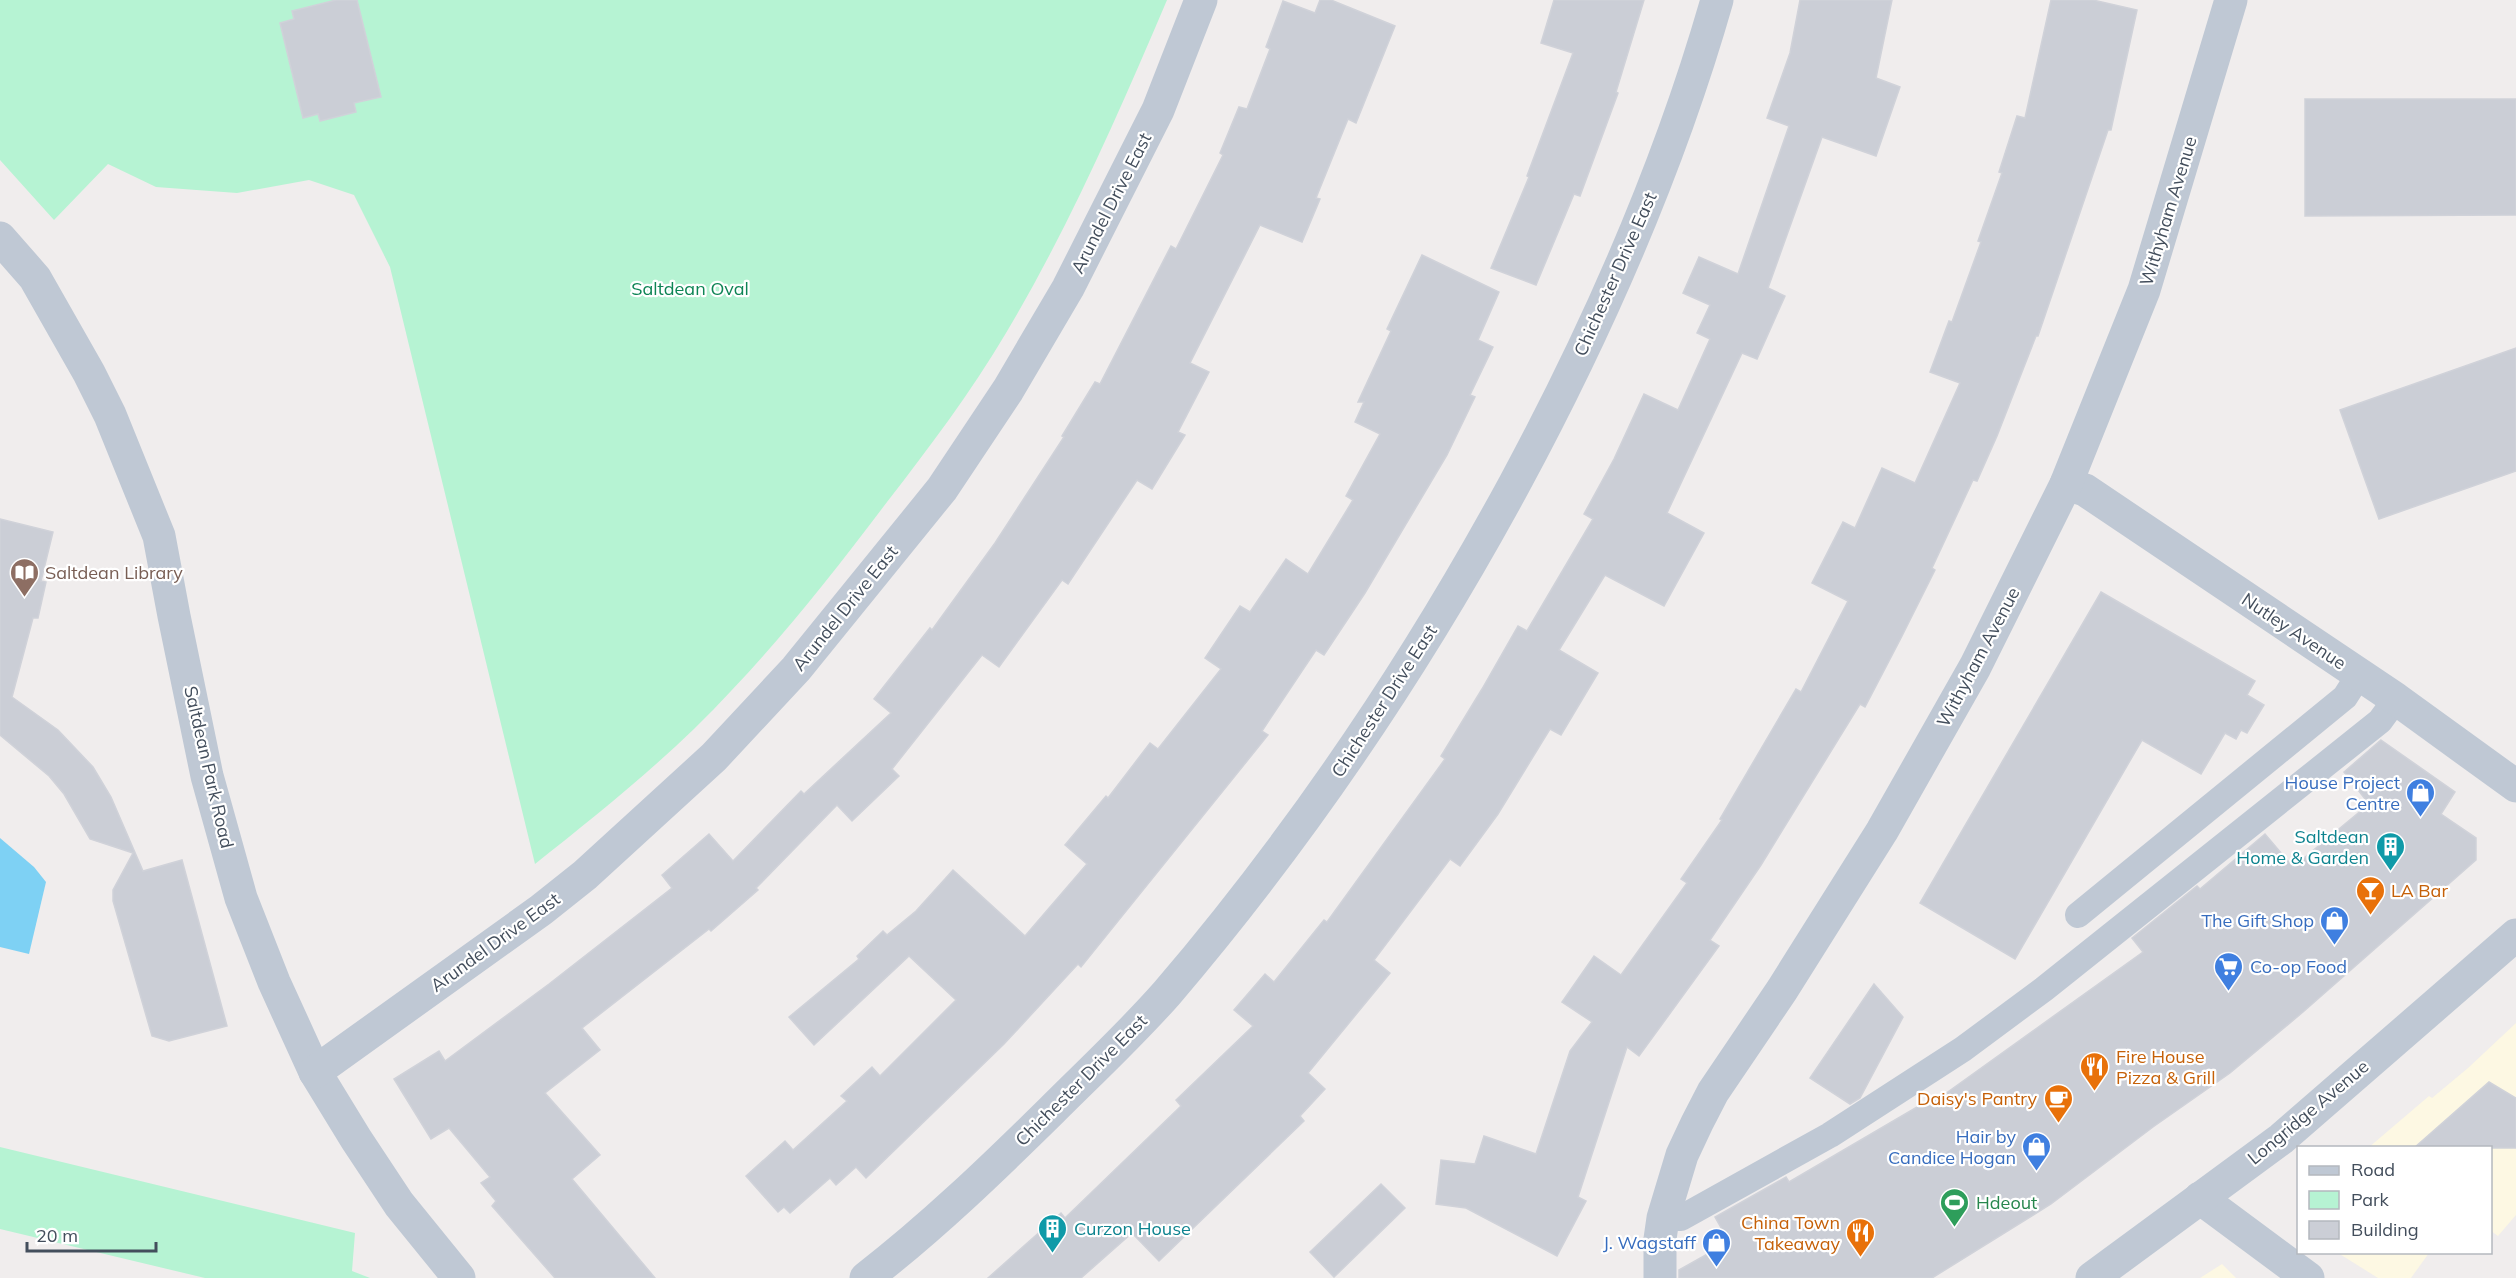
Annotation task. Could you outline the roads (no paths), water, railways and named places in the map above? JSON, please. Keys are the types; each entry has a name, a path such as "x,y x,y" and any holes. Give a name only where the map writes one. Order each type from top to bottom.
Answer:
{"street":[{"name":"Arundel Drive East","path":"315,1072 532,916 585,875 714,757 796,669 942,489 1008,390 1068,288 1158,110 1201,0"},
{"name":"Chichester Drive East","path":"866,1278 907,1246 1013,1149 1165,994 1305,817 1365,732 1475,557 1567,383 1608,296 1652,193 1717,0"},
{"name":"Withyham Avenue","path":"1660,1278 1660,1239 1663,1218 1682,1155 1708,1102 1882,831 1975,667 2066,484 2144,291 2231,0"},
{"name":"Saltdean Park Road","path":"0,238 35,278 89,373 110,415 159,536 207,776 241,898 274,982 315,1072 399,1204 459,1278"},
{"name":"Nutley Avenue","path":"2066,484 2085,490 2396,699 2516,786"},
{"name":"Longridge Avenue","path":"2092,1278 2281,1139 2516,935"},
{"path":"2200,1198 2308,1278"}],"lane":[{"path":"2078,915 2345,697 2359,675"},
{"path":"1663,1218 1681,1218 1830,1135 1963,1049 2044,990 2380,721 2396,699"}],"water":[{"path":"0,838 34,867 46,882 29,954 0,947"}],"place":[{"name":"Saltdean Library","path":"24,598"},
{"name":"House Project Centre","path":"2421,818"},
{"name":"Saltdean Home & Garden","path":"2390,872"},
{"name":"LA Bar","path":"2370,916"},
{"name":"The Gift Shop","path":"2335,946"},
{"name":"Co-op Food","path":"2229,992"},
{"name":"Fire House Pizza & Grill","path":"2095,1092"},
{"name":"Daisy's Pantry","path":"2058,1124"},
{"name":"Hair by Candice Hogan","path":"2037,1172"},
{"name":"Hdeout","path":"1955,1228"},
{"name":"Curzon House","path":"1053,1254"},
{"name":"China Town Takeaway","path":"1861,1258"},
{"name":"J. Wagstaff","path":"1717,1268"}],"park label":[{"name":"Saltdean Oval","path":"690,288"}]}
